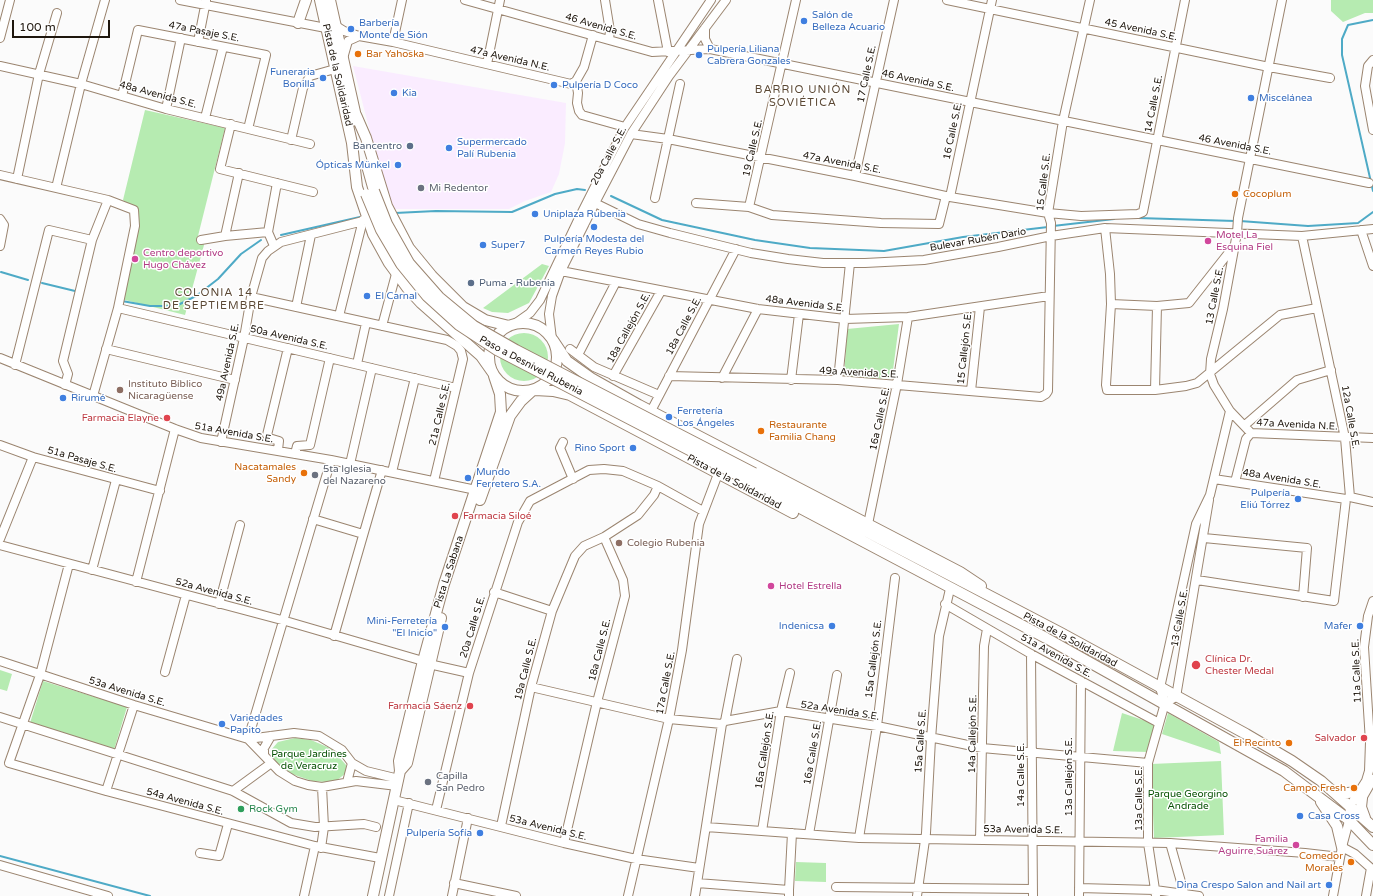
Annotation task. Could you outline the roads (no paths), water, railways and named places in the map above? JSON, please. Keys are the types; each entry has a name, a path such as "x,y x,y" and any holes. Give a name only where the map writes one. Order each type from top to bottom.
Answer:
{"main road":[{"path":"298,23 306,0"},
{"name":"Pista de la Solidaridad","path":"320,0 343,60 356,115 370,192"},
{"name":"Pista de la Solidaridad","path":"330,0 335,69 353,151 357,187 365,220 380,249 396,274 421,303 481,356 494,375"},
{"name":"Pista de la Solidaridad","path":"356,115 366,138 387,206 409,248 432,276 463,307 485,320 511,325"},
{"name":"Pista de la Solidaridad","path":"353,151 370,192"},
{"name":"Paso a Desnivel Rubenia","path":"370,192 409,263 439,296 474,326 751,477"},
{"path":"553,340 557,354 555,371 547,382 534,390 521,392 513,390 502,385 494,375 489,358 491,345 498,334 511,325 524,323 535,325 545,330 553,340 566,360 591,378 969,578 980,585 992,598"},
{"name":"Pista La Sabana","path":"426,662 444,584 502,408 500,394 494,375"},
{"name":"Pista de la Solidaridad","path":"534,390 553,391 570,395 718,474 897,566 931,578"},
{"name":"Pista La Sabana","path":"373,896 380,858 399,779 399,761 426,662 450,585 510,416 521,401 534,390"},
{"name":"Pista de la Solidaridad","path":"751,477 950,589 1165,703 1284,771 1314,792 1349,820 1373,845"},
{"name":"Pista de la Solidaridad","path":"751,477 992,598 1246,734 1292,760 1336,794 1365,818 1373,827"},
{"path":"1314,792 1336,826 1341,852"},
{"path":"1336,794 1362,795 1361,807 1365,818"}],"street":[{"path":"0,38 10,0"},
{"path":"56,188 81,84 105,0"},
{"name":"47a Avenida N.E.","path":"180,0 205,2 298,23 331,27 359,36 393,42 571,84 576,81"},
{"path":"393,42 402,0"},
{"name":"46 Avenida S.E.","path":"465,0 499,4 593,35 652,52 668,52 690,48 710,49 1369,183"},
{"path":"605,0 610,31 609,40"},
{"path":"658,0 668,52"},
{"name":"20a Calle S.E.","path":"511,325 532,311 544,294 580,216 628,131 711,0"},
{"name":"20a Calle S.E.","path":"553,340 549,323 550,307 561,271 595,203 628,131 726,0"},
{"name":"19 Calle S.E.","path":"749,206 762,158 796,0"},
{"name":"17 Calle S.E.","path":"855,176 894,0"},
{"name":"45 Avenida S.E.","path":"947,0 1269,67 1330,78"},
{"name":"16 Calle S.E.","path":"749,206 772,215 881,223 939,224 948,196 992,0"},
{"name":"15 Calle S.E.","path":"1046,394 1048,391 1051,230 1048,213 1063,121 1090,0"},
{"name":"14 Calle S.E.","path":"1048,213 1081,216 1143,212 1185,0"},
{"name":"13 Calle S.E.","path":"1210,374 1211,359 1223,309 1238,221 1282,0"},
{"path":"198,42 205,2"},
{"path":"487,64 499,4"},
{"path":"17,179 39,74 57,13"},
{"path":"705,28 705,39 710,49"},
{"name":"47a Pasaje S.E.","path":"122,96 138,30 266,55 248,129"},
{"path":"593,35 584,67 576,81 578,93 577,103 582,115 628,131"},
{"path":"343,60 346,44 352,38 359,36"},
{"path":"166,109 181,38"},
{"path":"205,118 223,47"},
{"path":"1371,63 1365,86 1373,126"},
{"name":"48a Avenida S.E.","path":"0,66 81,84 166,109 310,144"},
{"path":"291,140 303,88 310,76 335,69"},
{"path":"655,198 680,84"},
{"path":"231,124 220,169 313,192"},
{"name":"47a Avenida S.E.","path":"628,131 948,196 1048,213"},
{"path":"225,236 239,173"},
{"path":"0,175 108,200 134,210 135,226 118,308 93,396"},
{"path":"274,246 268,232 277,183"},
{"path":"65,385 68,374 63,361 92,240 108,200"},
{"name":"Bulevar Rubén Darío","path":"595,203 638,224 736,249 788,259 850,263 924,260 998,247 1051,230 1106,228 1302,236 1373,229"},
{"path":"696,203 749,206"},
{"path":"0,219 4,225 0,246"},
{"path":"339,316 365,220"},
{"name":"49a Avenida S.E.","path":"221,442 244,338 251,297 262,258 280,242 365,220"},
{"path":"1106,228 1111,304 1106,385 1107,390 1155,390 1198,383 1280,315 1317,308"},
{"path":"15,365 49,230 92,240"},
{"path":"1361,230 1373,266"},
{"path":"201,240 268,232"},
{"path":"296,307 311,235"},
{"name":"12a Calle S.E.","path":"1302,236 1332,370 1345,438 1348,498 1334,601 1303,597"},
{"path":"1111,304 1157,306 1189,303 1234,246"},
{"name":"18a Calle S.E.","path":"651,411 736,249"},
{"path":"838,380 850,263"},
{"name":"48a Avenida S.E.","path":"561,271 709,300 799,314 845,319 908,317 1050,296"},
{"path":"251,297 382,326 396,274"},
{"path":"578,355 616,282"},
{"name":"18a Callejón S.E.","path":"613,376 661,291"},
{"path":"1155,390 1157,306"},
{"name":"15 Callejón S.E.","path":"971,391 980,307"},
{"name":"50a Avenida S.E.","path":"118,308 456,388"},
{"path":"722,378 758,308"},
{"path":"791,380 799,314"},
{"name":"16a Calle S.E.","path":"868,524 898,384 908,317"},
{"path":"357,364 366,323"},
{"name":"21a Calle S.E.","path":"382,326 447,340 461,351 463,359 434,481"},
{"path":"278,450 279,441 269,438 267,435 288,348"},
{"path":"106,349 235,380"},
{"path":"570,349 594,368 659,395"},
{"path":"295,454 297,446 310,445 330,358"},
{"name":"51a Avenida S.E.","path":"0,359 201,438 331,460 476,490"},
{"path":"350,464 372,368"},
{"path":"1245,425 1296,380 1332,370"},
{"path":"1210,374 1214,385 1230,411"},
{"name":"49a Avenida S.E.","path":"669,376 838,380 1041,397 1046,394"},
{"path":"392,472 415,378"},
{"name":"47a Avenida N.E.","path":"1230,411 1251,433 1373,438"},
{"name":"13 Calle S.E.","path":"1176,697 1197,580 1210,495 1230,411"},
{"path":"136,582 175,429"},
{"path":"1235,482 1246,439 1251,433"},
{"path":"563,442 560,448 573,479 589,470 604,469 622,471 658,486 703,510"},
{"name":"51a Pasaje S.E.","path":"0,445 33,457 160,491"},
{"path":"0,539 33,457"},
{"path":"248,739 331,460"},
{"path":"334,636 382,470"},
{"name":"17a Calle S.E.","path":"628,896 669,719 682,650 692,571 703,510 718,474"},
{"name":"20a Calle S.E.","path":"436,810 469,673 494,592 518,522 530,501 573,479"},
{"name":"48a Avenida S.E.","path":"1214,479 1373,502"},
{"path":"92,570 116,480"},
{"path":"604,537 638,515 654,494 658,486"},
{"name":"13 Calle S.E.","path":"1160,688 1196,524 1210,495"},
{"path":"313,519 363,534"},
{"path":"219,604 240,525"},
{"name":"18a Calle S.E.","path":"564,843 597,702 624,596 623,580 604,537"},
{"name":"19a Calle S.E.","path":"501,826 531,687 552,611 575,556 584,546 604,537"},
{"path":"1197,580 1303,597 1307,548 1204,538"},
{"name":"52a Avenida S.E.","path":"0,545 469,673"},
{"path":"22,725 40,675 69,564"},
{"name":"15a Callejón S.E.","path":"859,838 877,726 895,578"},
{"name":"15a Calle S.E.","path":"917,892 925,839 939,636 950,589"},
{"path":"494,592 552,611"},
{"path":"165,672 186,595"},
{"name":"11a Calle S.E.","path":"1362,795 1371,771 1371,745 1364,647 1368,616 1373,601"},
{"name":"51a Avenida S.E.","path":"946,604 1031,654 1159,723"},
{"path":"1174,627 1188,631"},
{"name":"14a Callejón S.E.","path":"980,840 984,646 988,629"},
{"name":"14a Calle S.E.","path":"1031,654 1032,893"},
{"path":"694,896 724,722 737,660"},
{"name":"53a Avenida S.E.","path":"0,661 134,705 248,739 299,733 319,736 342,750 352,763 366,771 399,779"},
{"name":"16a Callejón S.E.","path":"762,831 781,711 790,673"},
{"name":"16a Calle S.E.","path":"809,834 837,675"},
{"name":"13a Callejón S.E.","path":"1079,892 1079,758 1081,681"},
{"name":"52a Avenida S.E.","path":"531,687 669,719 724,722 781,711 877,726 982,748 1079,758 1148,763"},
{"path":"1160,688 1165,703 1176,697"},
{"name":"13a Calle S.E.","path":"1156,893 1148,843 1148,763 1165,703"},
{"path":"106,791 134,705"},
{"path":"0,717 118,756 233,791 291,823 308,827 364,824 376,827"},
{"name":"54a Avenida S.E.","path":"22,725 9,763 228,824 318,847 380,858"},
{"path":"264,755 264,748 271,736"},
{"name":"53a Avenida S.E.","path":"248,739 264,755 270,764 295,781 322,787 347,782 399,779"},
{"name":"11a Calle S.E.","path":"1371,745 1373,758"},
{"path":"347,782 352,763"},
{"path":"233,791 270,764"},
{"name":"11a Calle S.E.","path":"1333,896 1341,852 1352,808 1373,779"},
{"path":"304,896 324,827 322,787"},
{"path":"1362,795 1373,788"},
{"name":"53a Avenida S.E.","path":"394,800 564,843 636,859 699,868"},
{"path":"389,896 409,803"},
{"path":"452,896 468,818"},
{"path":"200,853 219,856 228,824"},
{"name":"53a Avenida S.E.","path":"706,827 859,838 1170,843 1304,853 1341,852"},
{"path":"696,883 789,893 792,833"},
{"path":"1170,843 1185,895"},
{"path":"1341,852 1355,854 1372,869 1366,896"},
{"path":"0,865 108,896"},
{"path":"454,883 516,896"},
{"path":"836,887 917,892 1032,893"},
{"path":"1079,892 1156,893 1199,896"}],"waterway":[{"path":"1373,20 1348,25 1342,39 1342,55 1373,191"},
{"path":"395,213 436,211 512,212 555,194 577,189 585,190"},
{"path":"611,196 662,220 755,240 810,248 884,251 963,237 1048,227"},
{"path":"1240,221 1308,226 1358,223 1373,212"},
{"path":"281,235 360,217"},
{"path":"1138,218 1235,221"},
{"path":"1053,226 1114,219"},
{"path":"122,301 150,306 176,306 196,296 218,279 241,254 261,240"},
{"path":"1,272 28,280"},
{"path":"42,283 75,291"},
{"path":"0,856 150,896"}],"place":[{"name":"Salón de Belleza Acuario","path":"804,21"},
{"name":"Barbería Monte de Sión","path":"351,29"},
{"name":"Bar Yahoska","path":"358,54"},
{"name":"Pulpería Liliana Cabrera Gonzales","path":"699,55"},
{"name":"Funeraria Bonilla","path":"323,78"},
{"name":"Pulpería D Coco","path":"554,85"},
{"name":"Kia","path":"394,93"},
{"name":"Miscelánea","path":"1251,98"},
{"name":"Bancentro","path":"410,146"},
{"name":"Supermercado Palí Rubenia","path":"449,148"},
{"name":"Ópticas Münkel","path":"398,165"},
{"name":"Mi Redentor","path":"421,188"},
{"name":"Cocoplum","path":"1235,194"},
{"name":"Uniplaza Rubenia","path":"535,214"},
{"name":"Pulpería Modesta del Carmen Reyes Rubio","path":"594,227"},
{"name":"Motel La Esquina Fiel","path":"1208,241"},
{"name":"Super7","path":"483,245"},
{"name":"Centro deportivo Hugo Chávez","path":"135,259"},
{"name":"Puma - Rubenia","path":"471,283"},
{"name":"El Carnal","path":"367,296"},
{"name":"Instituto Bíblico Nicaragüense","path":"120,390"},
{"name":"Rirumé","path":"63,398"},
{"name":"Ferretería Los Ángeles","path":"669,417"},
{"name":"Farmacia Elayne","path":"167,418"},
{"name":"Restaurante Familia Chang","path":"761,431"},
{"name":"Rino Sport","path":"633,448"},
{"name":"Nacatamales Sandy","path":"304,473"},
{"name":"5ta Iglesia del Nazareno","path":"315,475"},
{"name":"Mundo Ferretero S.A.","path":"468,478"},
{"name":"Pulpería Eliú Tórrez","path":"1298,499"},
{"name":"Farmacia Siloé","path":"455,516"},
{"name":"Colegio Rubenia","path":"619,543"},
{"name":"Hotel Estrella","path":"771,586"},
{"name":"Indenicsa","path":"832,626"},
{"name":"Mafer","path":"1360,626"},
{"name":"Mini-Ferretería \"El Inicio\"","path":"445,627"},
{"name":"Clínica Dr. Chester Medal","path":"1196,665"},
{"name":"Farmacia Sáenz","path":"470,706"},
{"name":"Variedades Papito","path":"222,724"},
{"name":"Salvador","path":"1364,738"},
{"name":"El Recinto","path":"1289,743"},
{"name":"Capilla San Pedro","path":"428,782"},
{"name":"Campo Fresh","path":"1354,788"},
{"name":"Rock Gym","path":"241,809"},
{"name":"Casa Cross","path":"1300,816"},
{"name":"Pulpería Sofía","path":"480,833"},
{"name":"Familia Aguirre Suárez","path":"1296,845"},
{"name":"Comedor Morales","path":"1351,862"},
{"name":"Dina Crespo Salon and Nail art","path":"1329,885"}],"district":[{"name":"BARRIO UNIÓN SOVIÉTICA","path":"803,96"},
{"name":"COLONIA 14 DE SEPTIEMBRE","path":"214,299"}],"park label":[{"name":"Parque Jardines de Veracruz","path":"309,760"},
{"name":"Parque Georgino Andrade","path":"1188,800"}]}
